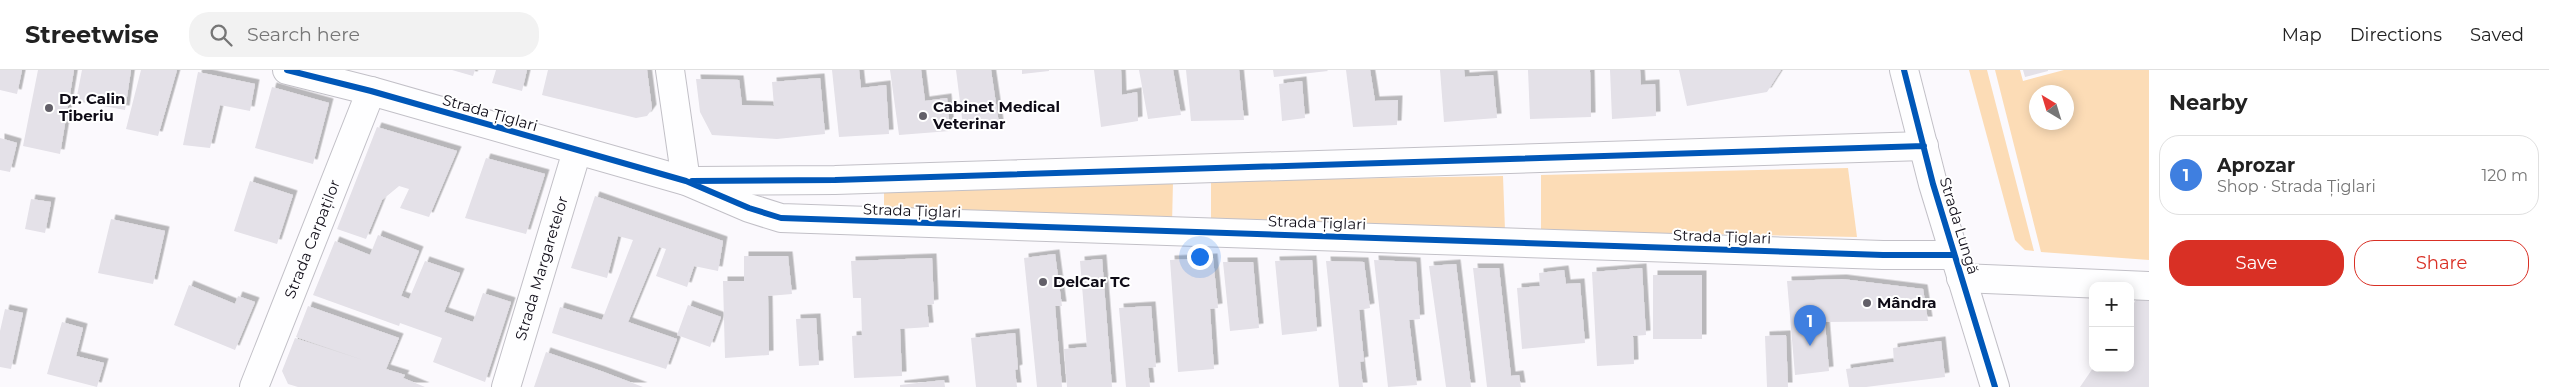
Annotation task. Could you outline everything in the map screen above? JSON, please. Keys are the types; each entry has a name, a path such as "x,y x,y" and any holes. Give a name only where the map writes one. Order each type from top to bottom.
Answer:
{"street":[{"name":"Strada Țiglari","path":"287,70 371,91 686,181 749,208 781,218 1883,255 1958,266 2149,286"},
{"path":"670,70 686,181"},
{"name":"Strada Lungă","path":"1904,70 1932,184 1995,387"},
{"name":"Strada Carpaților","path":"254,387 371,91"},
{"name":"Strada Țiglari","path":"686,181 844,180 1924,146"},
{"name":"Strada Margaretelor","path":"506,387 577,151"}],"shaded area":[{"path":"1969,70 1987,70 2034,251 2025,250 2015,240"},
{"path":"1995,70 2020,70 2023,81 2064,70 2149,70 2149,260 2041,252"},
{"path":"1848,168 1857,237 1541,231 1541,175"},
{"path":"1503,176 1505,230 1211,224 1211,181"},
{"path":"1173,182 1172,224 884,218 884,188"}],"building":[{"path":"0,70 22,70 17,94 0,90"},
{"name":"Dr. Calin Tiberiu","path":"38,70 74,70 60,154 23,146"},
{"path":"82,70 131,70 125,110 76,101"},
{"path":"141,70 177,70 158,136 126,129"},
{"path":"452,70 475,70 473,76"},
{"path":"496,70 527,70 522,91 492,83"},
{"path":"548,70 647,70 652,109 647,116 636,118 542,95"},
{"path":"832,70 859,70 861,88 886,85 889,134 839,137"},
{"name":"Cabinet Medical Veterinar","path":"890,70 921,70 925,101 947,98 950,131 899,135"},
{"path":"956,70 991,70 999,124 963,126"},
{"path":"1022,70 1049,70 1049,71 1022,74"},
{"path":"1094,70 1121,70 1122,95 1137,92 1138,121 1101,127"},
{"path":"1139,70 1173,70 1181,115 1148,119"},
{"path":"1186,70 1239,70 1244,120 1191,121"},
{"path":"1273,70 1327,70 1328,71 1274,77"},
{"path":"1346,70 1370,70 1375,101 1398,100 1397,125 1353,127"},
{"path":"1440,70 1464,70 1465,77 1493,75 1497,118 1444,122"},
{"path":"1528,70 1590,70 1591,117 1530,119"},
{"path":"1610,70 1640,70 1641,85 1655,84 1656,116 1612,119"},
{"path":"1679,70 1781,70 1767,92 1687,106"},
{"path":"2023,70 2048,70 2048,71 2025,77"},
{"path":"198,72 255,84 250,111 220,105 210,148 183,145"},
{"path":"820,78 825,134 777,139 712,135 700,112 696,79 739,80 742,105 774,106 772,82"},
{"path":"1302,81 1305,118 1282,121 1279,84"},
{"path":"272,87 329,103 313,164 255,148"},
{"path":"377,127 457,151 429,217 400,208 409,189 399,186 382,200 366,239 337,229"},
{"path":"0,138 17,143 10,172 0,170"},
{"path":"486,158 545,174 526,234 465,218"},
{"path":"250,181 293,195 277,244 234,231"},
{"path":"595,196 723,241 718,271 694,266 687,287 656,276 666,249 659,247 628,322 677,339 666,369 552,333 560,307 602,320 633,240 618,236 607,278 571,268"},
{"path":"31,199 51,202 45,233 25,229"},
{"path":"111,219 165,231 153,284 98,273"},
{"path":"378,235 419,251 401,296 409,299 425,261 460,273 444,312 473,322 483,293 511,302 485,382 433,362 442,338 400,323 399,326 313,295 335,241 370,255"},
{"path":"1055,254 1062,306 1055,306 1062,387 1037,387 1024,258"},
{"path":"744,256 788,256 792,294 768,296 769,355 725,358 723,281 744,281"},
{"path":"932,258 934,304 927,305 929,327 900,329 902,376 854,378 852,336 862,335 861,298 853,298 851,261"},
{"path":"1213,258 1218,308 1210,309 1214,369 1178,372 1170,260"},
{"path":"1102,259 1112,387 1067,387 1064,349 1087,347 1080,261"},
{"path":"1312,260 1317,331 1282,335 1275,261"},
{"path":"1374,260 1416,262 1420,319 1409,320 1417,385 1388,387"},
{"path":"1326,261 1364,262 1370,308 1359,310 1364,361 1360,362 1363,387 1339,387"},
{"path":"1223,262 1253,262 1259,328 1230,331"},
{"path":"1456,264 1471,387 1446,387 1429,266"},
{"path":"1473,268 1499,268 1511,376 1519,375 1521,387 1487,387"},
{"path":"1642,268 1646,335 1633,336 1634,364 1597,366 1592,272"},
{"path":"1564,270 1566,284 1580,283 1585,343 1522,349 1517,288 1540,286 1539,273"},
{"path":"1653,275 1702,275 1702,339 1653,339"},
{"path":"1842,279 1923,289 1928,321 1825,322 1829,371 1795,375 1787,281"},
{"path":"189,285 235,304 238,296 255,302 235,350 174,325"},
{"path":"2140,294 2149,295 2149,387 2080,387 2090,372 2134,372 2134,303"},
{"path":"688,305 721,317 710,347 677,335"},
{"path":"308,306 399,338 386,369 405,375 403,378 425,387 298,387 288,384 282,371 295,338 363,360 296,337"},
{"path":"1151,306 1156,367 1148,368 1150,387 1126,387 1119,308"},
{"path":"5,309 23,313 11,369 0,367 0,331"},
{"path":"816,318 819,365 799,366 796,319"},
{"path":"62,322 83,328 76,356 104,363 97,387 47,374"},
{"path":"1015,333 1018,369 1015,370 1017,387 976,387 971,338"},
{"path":"1786,335 1788,387 1767,387 1765,336"},
{"path":"1941,341 1945,377 1866,387 1849,387 1846,369 1894,362 1893,348"},
{"path":"546,352 601,371 643,387 534,387"},
{"path":"944,380 945,387 900,387 900,385"}],"cycle path":[{"path":"287,70 371,91 686,181 749,208 781,218 1883,255 1954,255"},
{"path":"1904,70 1933,184 1995,387"},
{"path":"692,181 835,180 1924,146"}],"place":[{"name":"Dr. Calin Tiberiu","path":"49,108"},
{"name":"Cabinet Medical Veterinar","path":"923,116"},
{"name":"DelCar TC","path":"1043,282"},
{"name":"Mândra","path":"1867,303"},
{"name":"Aprozar","path":"1810,346"}]}
